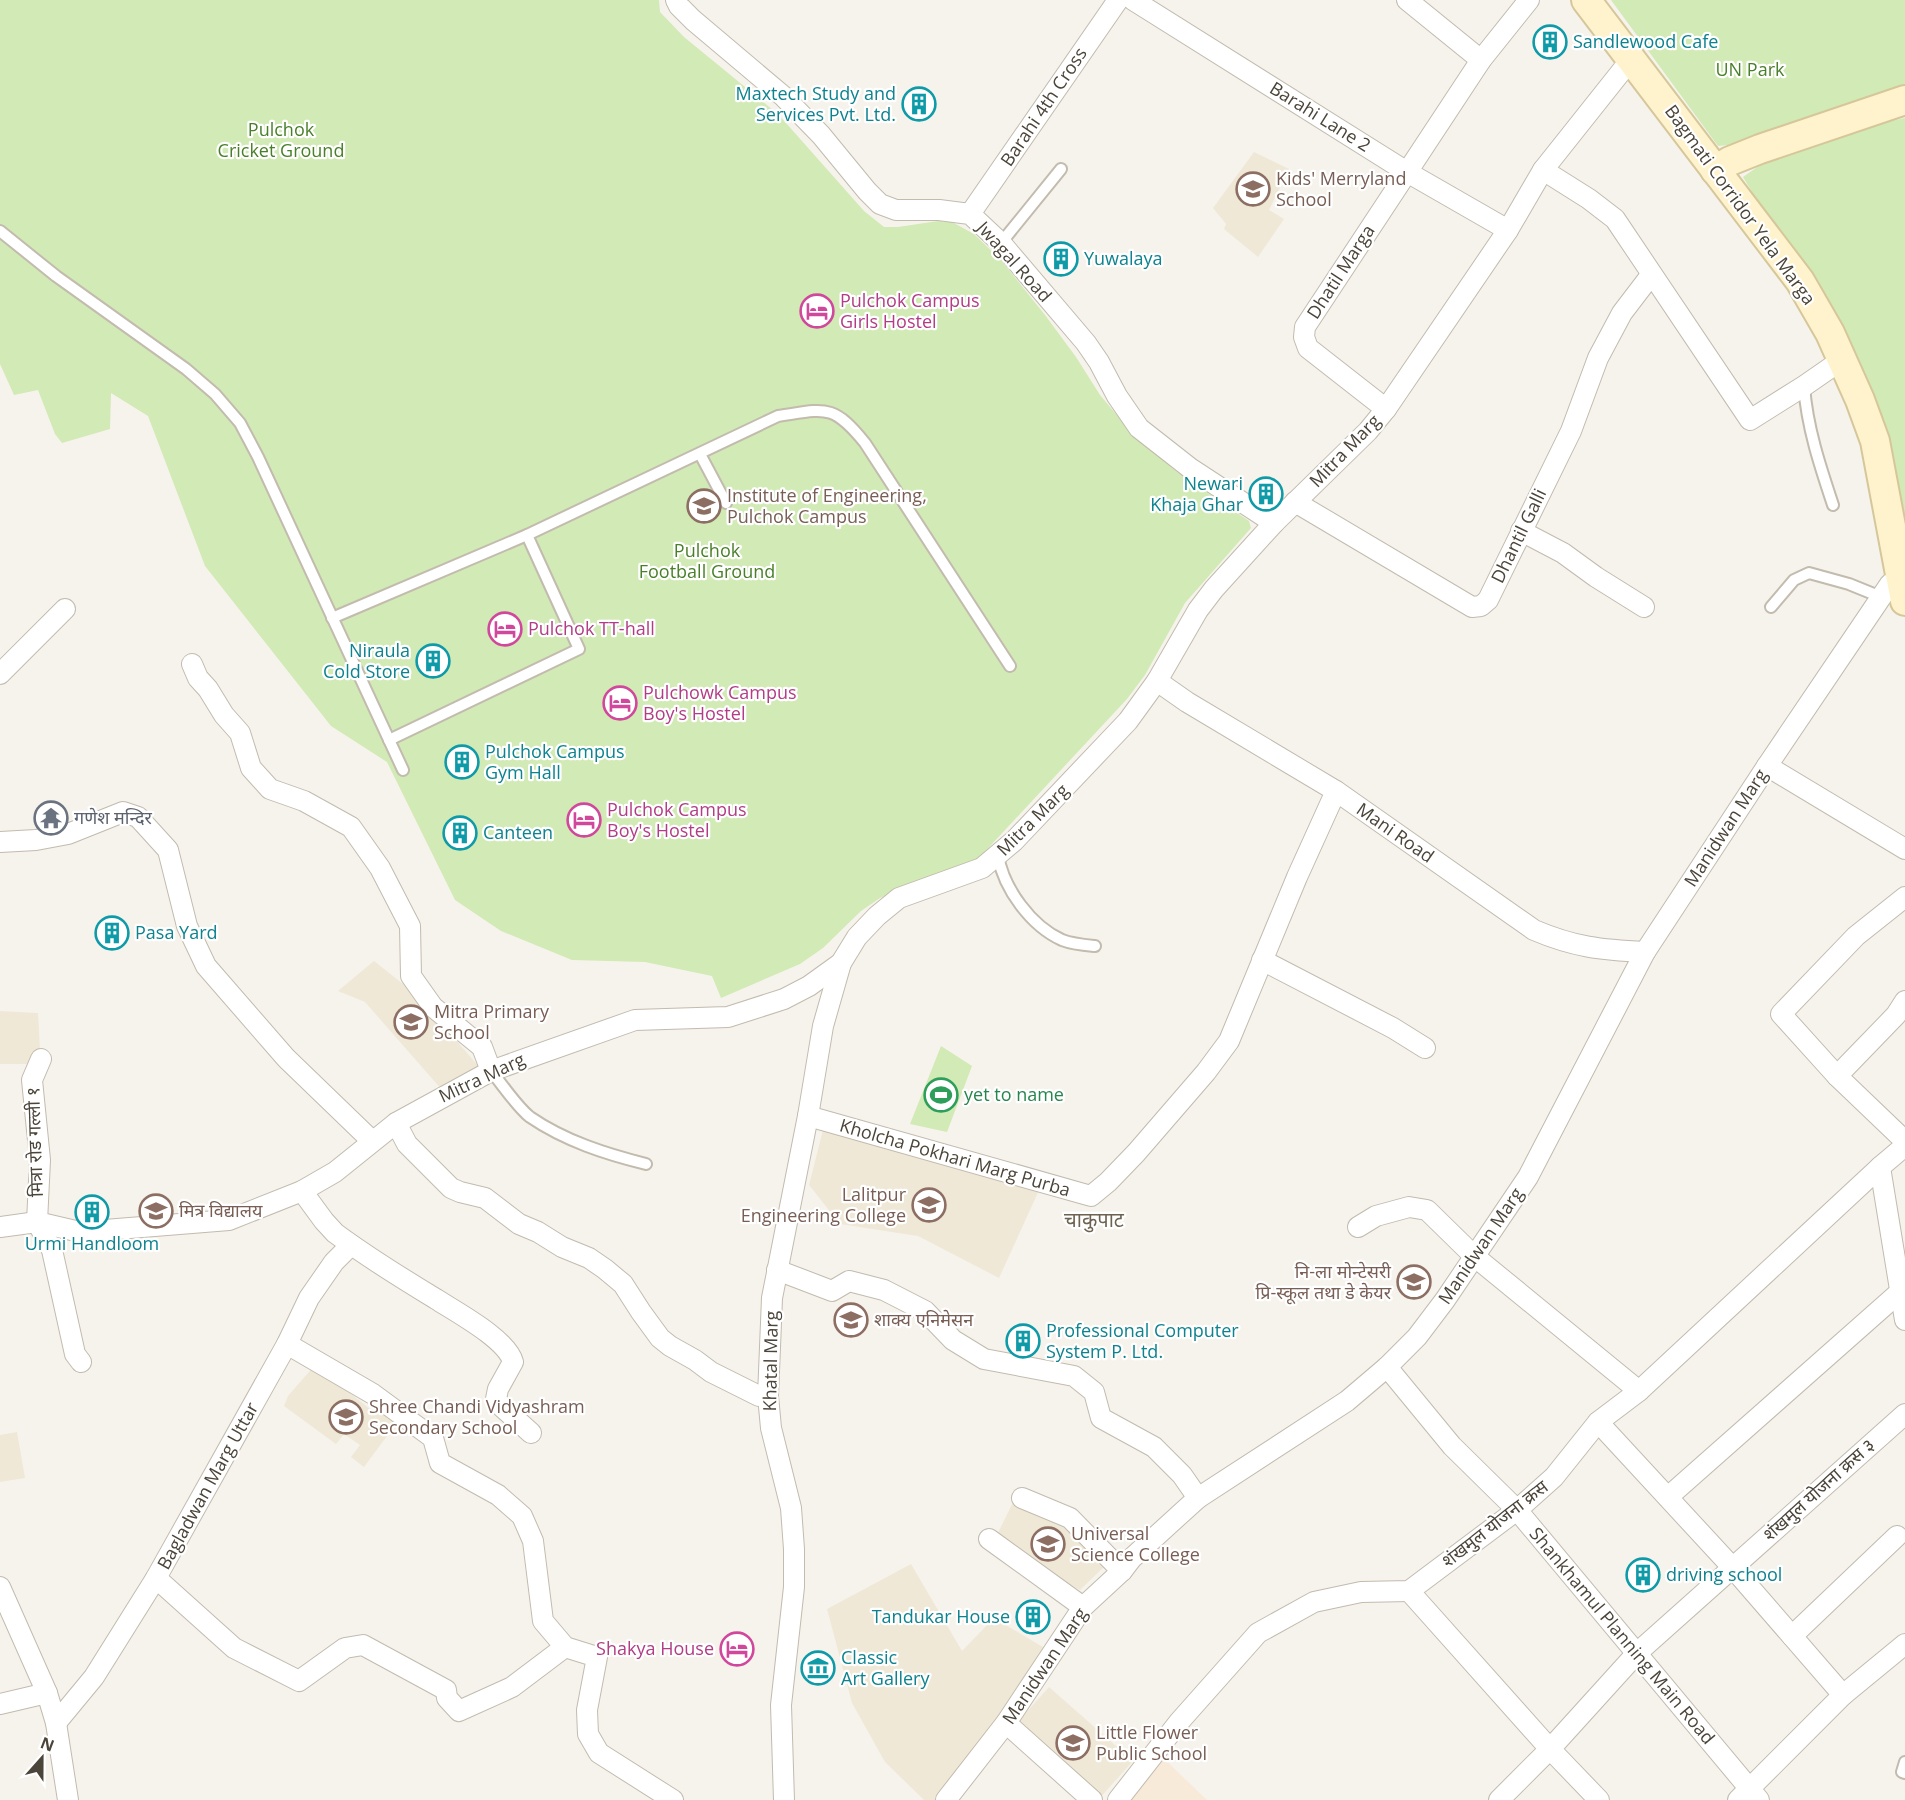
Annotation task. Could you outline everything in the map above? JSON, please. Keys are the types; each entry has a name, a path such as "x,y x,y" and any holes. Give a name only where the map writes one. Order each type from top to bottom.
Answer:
{"main road":[{"name":"Bagmati Corridor Yela Marga","path":"1586,0 1800,281 1842,359 1875,441 1892,594"},
{"path":"1715,170 1730,161 1808,132 1905,100"}],"street":[{"name":"Jwagal Road","path":"676,0 693,20 783,96 821,135 880,204 896,210 939,210 970,214 1001,243 1086,343 1139,428 1190,468 1274,523"},
{"name":"Barahi 4th Cross","path":"970,214 1118,0"},
{"name":"Barahi Lane 2","path":"1133,0 1407,172 1508,230"},
{"path":"1407,0 1481,60"},
{"name":"Dhatil Marga","path":"1386,409 1308,348 1304,337 1305,327 1481,60 1529,0"},
{"name":"Mitra Marg","path":"0,1227 37,1222 80,1232 229,1220 302,1191 335,1172 396,1123 491,1071 635,1020 728,1017 784,999 809,986 841,963 857,937 899,898 982,868 1014,841 1128,721 1157,681 1198,610 1274,523 1368,431 1386,409 1508,230 1543,170 1632,58"},
{"path":"1543,170 1589,199 1615,219 1750,420 1842,359"},
{"name":"Dhantil Galli","path":"1295,502 1472,606 1481,606 1488,600 1571,431 1598,358 1622,313 1652,275"},
{"path":"1521,531 1563,552 1596,577 1644,607"},
{"name":"Manidwan Marg","path":"946,1800 1006,1723 1083,1607 1122,1571 1132,1558 1198,1498 1347,1401 1387,1367 1417,1337 1445,1300 1528,1177 1645,952 1767,766 1892,594"},
{"path":"0,674 65,609"},
{"path":"192,664 198,678 240,734 251,768 270,789 304,801 351,827 380,868 410,926 411,976 433,1007 482,1047 491,1071"},
{"name":"Mani Road","path":"1157,681 1187,702 1336,791 1534,930 1561,941 1602,950 1645,952"},
{"path":"1767,766 1905,849"},
{"name":"Kholcha Pokhari Marg Purba","path":"808,1116 1091,1197 1136,1153 1206,1072 1229,1041 1336,791"},
{"path":"0,842 36,840 68,834 123,812 138,817 168,850 187,926 206,966 286,1058 372,1141"},
{"path":"1905,897 1856,936 1781,1014 1837,1076 1905,1141"},
{"path":"1262,960 1393,1028 1425,1048"},
{"name":"Khatal Marg","path":"784,1800 781,1705 794,1587 794,1549 791,1508 771,1428 768,1396 772,1298 808,1116 823,1026 841,963"},
{"path":"1837,1076 1896,1015 1905,1001"},
{"name":"मित्रा रोड गल्ली १","path":"41,1059 32,1080 40,1160 37,1222 52,1250 75,1354 81,1362"},
{"path":"396,1123 408,1144 452,1188 485,1198 519,1224 538,1232 562,1247 589,1258 622,1284 660,1338 670,1346 711,1372 759,1396 768,1396"},
{"name":"शंखमुल योजना क्रस","path":"1409,1591 1517,1510 1554,1477 1598,1422 1639,1391 1905,1146"},
{"path":"1880,1167 1905,1320"},
{"path":"302,1191 324,1221 351,1245 462,1314 509,1352 513,1362 498,1389 496,1399 531,1433"},
{"path":"1358,1227 1376,1216 1409,1207 1427,1210 1474,1256 1639,1391"},
{"name":"Bagladwan Marg Uttar","path":"56,1723 94,1677 156,1578 318,1285 334,1262 351,1245"},
{"path":"777,1270 832,1291 849,1281 884,1290 926,1311 954,1340 984,1359 1074,1376 1094,1392 1101,1418 1154,1447 1182,1475 1198,1498"},
{"path":"1668,1497 1901,1291"},
{"path":"287,1344 373,1394 433,1438 440,1463 498,1495 522,1516 533,1541 543,1621 565,1647 597,1657 587,1710 588,1734 599,1753 673,1800"},
{"name":"Shankhamul Planning Main Road","path":"1387,1367 1452,1446 1517,1510 1637,1653 1749,1796"},
{"name":"शंखमुल योजना क्रस ३","path":"1499,1800 1550,1749 1637,1653 1905,1414"},
{"path":"1598,1422 1732,1567 1843,1695"},
{"path":"1022,1498 1070,1518 1122,1571"},
{"path":"1792,1636 1897,1536"},
{"path":"990,1539 1083,1607"},
{"path":"156,1578 234,1648 299,1681 345,1648 363,1645 446,1690 447,1698 459,1711 512,1687 565,1647"},
{"path":"0,1587 47,1693 56,1723 68,1800"},
{"path":"1118,1800 1179,1722 1258,1634 1314,1602 1361,1592 1409,1591 1550,1749 1599,1800"},
{"path":"1749,1796 1843,1695 1905,1644"},
{"path":"0,1704 47,1693"},
{"path":"1006,1723 1092,1800"}],"lane":[{"path":"1001,243 1061,169"},
{"path":"0,231 56,276 186,369 215,394 240,423 258,457 403,770"},
{"path":"1804,386 1806,412 1820,467 1833,505"},
{"path":"332,618 527,535 778,416 814,410 828,411 840,416 851,425 865,443 1010,666"},
{"path":"700,454 726,502"},
{"path":"389,740 579,649 527,535"},
{"path":"1771,607 1794,580 1809,573 1892,594"},
{"path":"998,856 1000,869 1034,920 1048,932 1064,940 1095,946"},
{"path":"491,1071 529,1116 573,1141 646,1164"},
{"path":"1905,1762 1902,1772 1905,1773"}],"shaded area":[{"name":"Kids' Merryland School","path":"1254,152 1289,169 1269,210 1284,219 1258,257 1224,229 1226,224 1213,208"},
{"name":"Mitra Primary School","path":"374,961 418,996 480,1068 443,1091 365,1002 338,991"},
{"path":"0,1011 38,1013 40,1049 31,1064 0,1064"},
{"name":"Lalitpur Engineering College","path":"825,1122 1041,1186 999,1278 918,1236 840,1224 809,1185"},
{"name":"Shree Chandi Vidyashram Secondary School","path":"315,1365 371,1410 377,1403 388,1410 395,1425 364,1467 351,1457 360,1445 344,1434 336,1444 284,1406 288,1396"},
{"path":"17,1432 25,1478 0,1482 0,1435"},
{"name":"Universal Science College","path":"1015,1498 1066,1526 1106,1565 1080,1590 1038,1566 996,1537"},
{"path":"911,1564 962,1651 994,1618 1053,1653 939,1800 924,1800 885,1762 852,1703 827,1609"},
{"name":"Little Flower Public School","path":"1049,1687 1133,1761 1098,1800 1014,1726"},
{"path":"1164,1759 1207,1800 1122,1800"}],"green space":[{"name":"Pulchok Football Ground","path":"0,0 659,0 660,12 684,37 778,114 864,211 884,227 938,221 952,222 974,234 1001,260 1045,315 1100,395 1137,439 1177,472 1249,521 1251,528 1185,603 1145,675 1127,699 979,858 880,898 861,911 823,948 800,964 721,998 712,976 645,962 572,960 501,931 455,900 387,762 331,726 205,566 148,416 111,393 110,429 62,443 55,434 38,390 14,395 0,364"},
{"name":"UN Park","path":"1611,0 1905,0 1905,88 1758,142 1718,146"},
{"path":"1905,118 1905,565 1861,372 1743,177 1792,143"},
{"name":"yet to name","path":"941,1046 972,1066 947,1132 910,1124"}],"place":[{"name":"Sandlewood Cafe","path":"1550,42"},
{"name":"Maxtech Study and Services Pvt. Ltd.","path":"919,104"},
{"name":"Kids' Merryland School","path":"1253,189"},
{"name":"Yuwalaya","path":"1061,259"},
{"name":"Pulchok Campus Girls Hostel","path":"817,311"},
{"name":"Newari Khaja Ghar","path":"1266,494"},
{"name":"Institute of Engineering, Pulchok Campus","path":"704,506"},
{"name":"Pulchok TT-hall","path":"505,629"},
{"name":"Niraula Cold Store","path":"433,661"},
{"name":"Pulchowk Campus Boy's Hostel","path":"620,703"},
{"name":"Pulchok Campus Gym Hall","path":"462,762"},
{"name":"गणेश मन्दिर","path":"51,818"},
{"name":"Pulchok Campus Boy's Hostel","path":"584,820"},
{"name":"Canteen","path":"460,833"},
{"name":"Pasa Yard","path":"112,933"},
{"name":"Mitra Primary School","path":"411,1022"},
{"name":"yet to name","path":"941,1095"},
{"name":"Lalitpur Engineering College","path":"929,1205"},
{"name":"मित्र विद्यालय","path":"156,1211"},
{"name":"Urmi Handloom","path":"92,1212"},
{"name":"नि-ला मोन्टेसरी प्रि-स्कूल तथा डे केयर","path":"1414,1282"},
{"name":"शाक्य एनिमेसन","path":"851,1320"},
{"name":"Professional Computer System P. Ltd.","path":"1023,1341"},
{"name":"Shree Chandi Vidyashram Secondary School","path":"346,1417"},
{"name":"Universal Science College","path":"1048,1544"},
{"name":"driving school","path":"1643,1575"},
{"name":"Tandukar House","path":"1033,1617"},
{"name":"Shakya House","path":"737,1649"},
{"name":"Classic Art Gallery","path":"818,1668"},
{"name":"Little Flower Public School","path":"1073,1743"}],"district":[{"name":"चाकुपाट","path":"1094,1220"}],"park label":[{"name":"Pulchok Cricket Ground","path":"281,140"}]}
